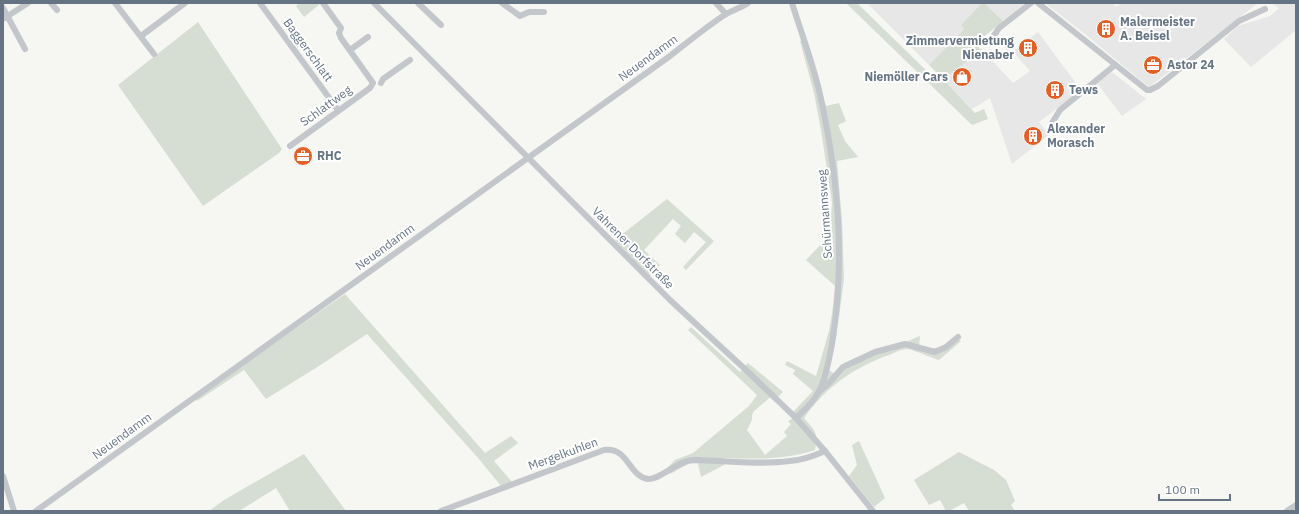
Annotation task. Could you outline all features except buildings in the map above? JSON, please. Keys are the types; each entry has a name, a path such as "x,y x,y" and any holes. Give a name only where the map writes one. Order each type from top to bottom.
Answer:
{"street":[{"path":"5,17 28,3"},
{"path":"51,3 57,10"},
{"path":"115,3 154,54"},
{"path":"140,36 185,3"},
{"name":"Baggerschlatt","path":"260,3 338,110"},
{"path":"323,3 341,28 339,32 341,38 350,50 368,37"},
{"name":"Vahrener Dorfstraße","path":"374,3 670,300 796,418 825,451 873,511"},
{"path":"418,3 441,25"},
{"path":"502,3 520,16 529,12 544,12"},
{"path":"716,3 726,14"},
{"name":"Neuendamm","path":"36,511 726,14 748,3"},
{"name":"Schürmannsweg","path":"792,3 819,89 832,158 839,226 839,278 836,317 830,354 819,392 813,402 796,418"},
{"path":"989,43 999,28 1031,3"},
{"path":"1038,3 1147,90 1150,90 1239,21 1265,9"},
{"path":"3,8 5,17 25,49"},
{"name":"Schlattweg","path":"290,146 370,88 373,83 350,50"},
{"path":"381,83 383,79 410,60"},
{"path":"1052,123 1060,110 1115,65"},
{"path":"819,392 843,367 875,352 905,344 934,352 946,347 958,337"},
{"name":"Mergelkuhlen","path":"441,511 604,450 612,449 619,452 636,472 644,478 651,479 686,461 697,460 768,463 790,462 825,451"},
{"path":"3,476 14,511"},
{"path":"1287,511 1296,506"}],"shaded area":[{"path":"299,3 320,4 304,17 296,6"},
{"path":"846,3 857,3 938,82 943,79 975,113 984,109 988,119 972,125"},
{"path":"867,3 982,3 961,25 964,29 929,65"},
{"path":"982,3 984,3 1003,21 975,44 982,50 943,79 929,65 964,29 961,25"},
{"path":"984,3 1026,3 1003,21"},
{"path":"1045,3 1113,3 1116,7 1121,3 1258,3 1149,87"},
{"path":"1271,3 1296,3 1296,30 1251,67 1224,39 1238,26 1270,16 1279,8"},
{"path":"198,22 282,149 279,153 203,206 118,85"},
{"path":"1038,32 1081,90 1039,122 1049,135 1012,164 990,98 972,109 943,79 982,50 1013,83 1030,71 1013,52"},
{"path":"806,40 826,106 839,103 846,121 838,125 845,141 858,157 837,161 842,221 844,279 839,317 836,316 832,332 837,333 828,370 838,375 844,368 920,336 919,346 930,348 939,348 955,337 961,341 939,360 913,350 905,349 876,360 852,372 841,380 821,397 804,418 815,432 815,450 792,456 759,459 724,458 724,465 701,477 697,459 670,474 668,467 675,460 693,453 749,406 757,395 688,330 691,327 740,372 748,363 783,392 778,397 774,394 754,411 752,420 747,430 765,455 787,436 784,432 791,424 788,421 794,418 793,412 813,391 793,374 795,370 785,365 787,361 816,376 829,331 835,286 806,260 830,235 832,202 814,93 800,41"},
{"path":"1112,72 1146,99 1122,116 1097,83"},
{"path":"667,199 714,241 686,270 683,267 706,242 694,232 685,243 675,234 681,226 673,219 644,250 660,265 650,276 615,240"},
{"path":"345,294 485,453 511,436 518,443 494,461 512,482 501,486 479,459 367,334 266,399 244,370 197,401 195,399"},
{"path":"859,441 885,498 874,507 849,476 857,465 852,445"},
{"path":"959,452 994,470 1006,480 1015,501 1011,505 1015,511 969,511 964,503 949,511 946,511 940,500 929,505 914,480"},
{"path":"304,454 346,511 290,511 276,488 239,511 209,511 224,500"}],"place":[{"name":"Malermeister A. Beisel","path":"1106,29"},
{"name":"Zimmervermietung Nienaber","path":"1028,48"},
{"name":"Astor 24","path":"1153,65"},
{"name":"Niemöller Cars","path":"962,77"},
{"name":"Tews","path":"1055,90"},
{"name":"Alexander Morasch","path":"1033,136"},
{"name":"RHC","path":"303,156"}]}
